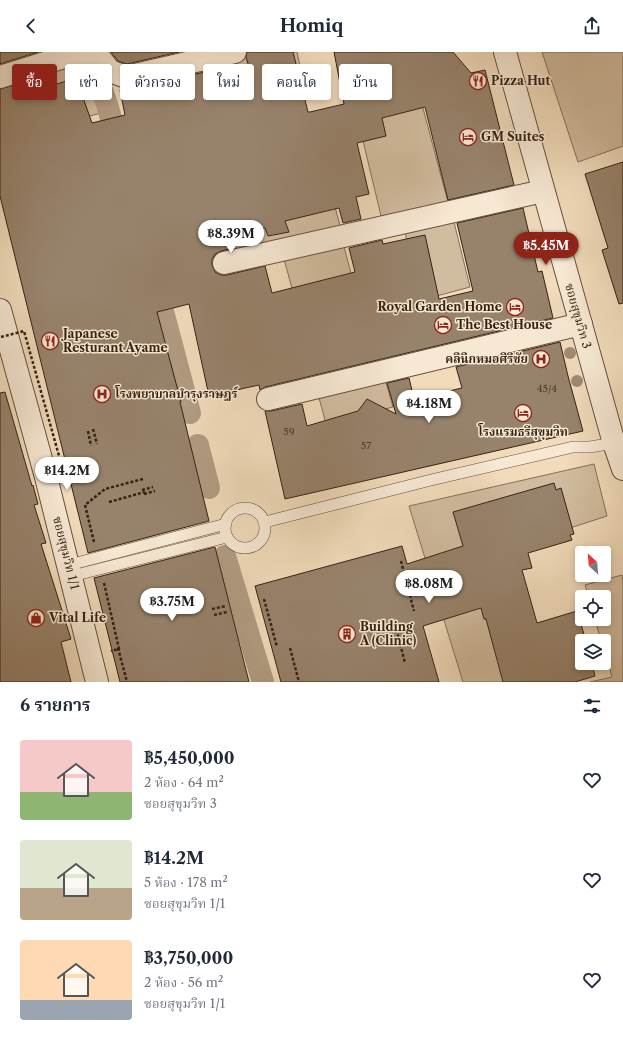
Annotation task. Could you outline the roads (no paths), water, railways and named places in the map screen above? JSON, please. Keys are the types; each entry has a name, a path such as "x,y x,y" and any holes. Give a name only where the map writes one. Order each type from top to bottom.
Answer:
{"street":[{"path":"0,77 78,53 91,53 99,58 110,71 126,77 235,52"},
{"name":"ซอยสุขุมวิท 3","path":"505,52 614,443 622,466"},
{"path":"224,262 543,191"},
{"name":"ซอยสุขุมวิท 1/1","path":"0,310 70,571 97,682"},
{"path":"268,400 581,324"}],"lane":[{"path":"265,522 573,447 590,447 614,443"},
{"path":"246,508 257,512 262,517 265,522 265,529 261,540 251,548 244,548 237,546 228,537 226,524 233,513 239,509 246,508"},
{"path":"70,571 226,524"},
{"path":"70,571 228,537"}],"waterway":[{"path":"106,100 119,147"},
{"path":"155,281 190,413"},
{"path":"198,445 209,488"},
{"path":"225,556 263,682"}],"place":[{"name":"Pizza Hut","path":"478,81"},
{"name":"GM Suites","path":"468,137"},
{"name":"Royal Garden Home","path":"515,307"},
{"name":"The Best House","path":"443,325"},
{"name":"Japanese Resturant Ayame","path":"50,341"},
{"name":"คลินิกหมอศิริชัย","path":"541,359"},
{"name":"โรงพยาบาลบำรุงราษฎร์","path":"102,394"},
{"name":"โรงแรมธรีสุขุมวิท","path":"523,413"},
{"name":"Vital Life","path":"36,618"},
{"name":"Building A (Clinic)","path":"347,634"}]}
